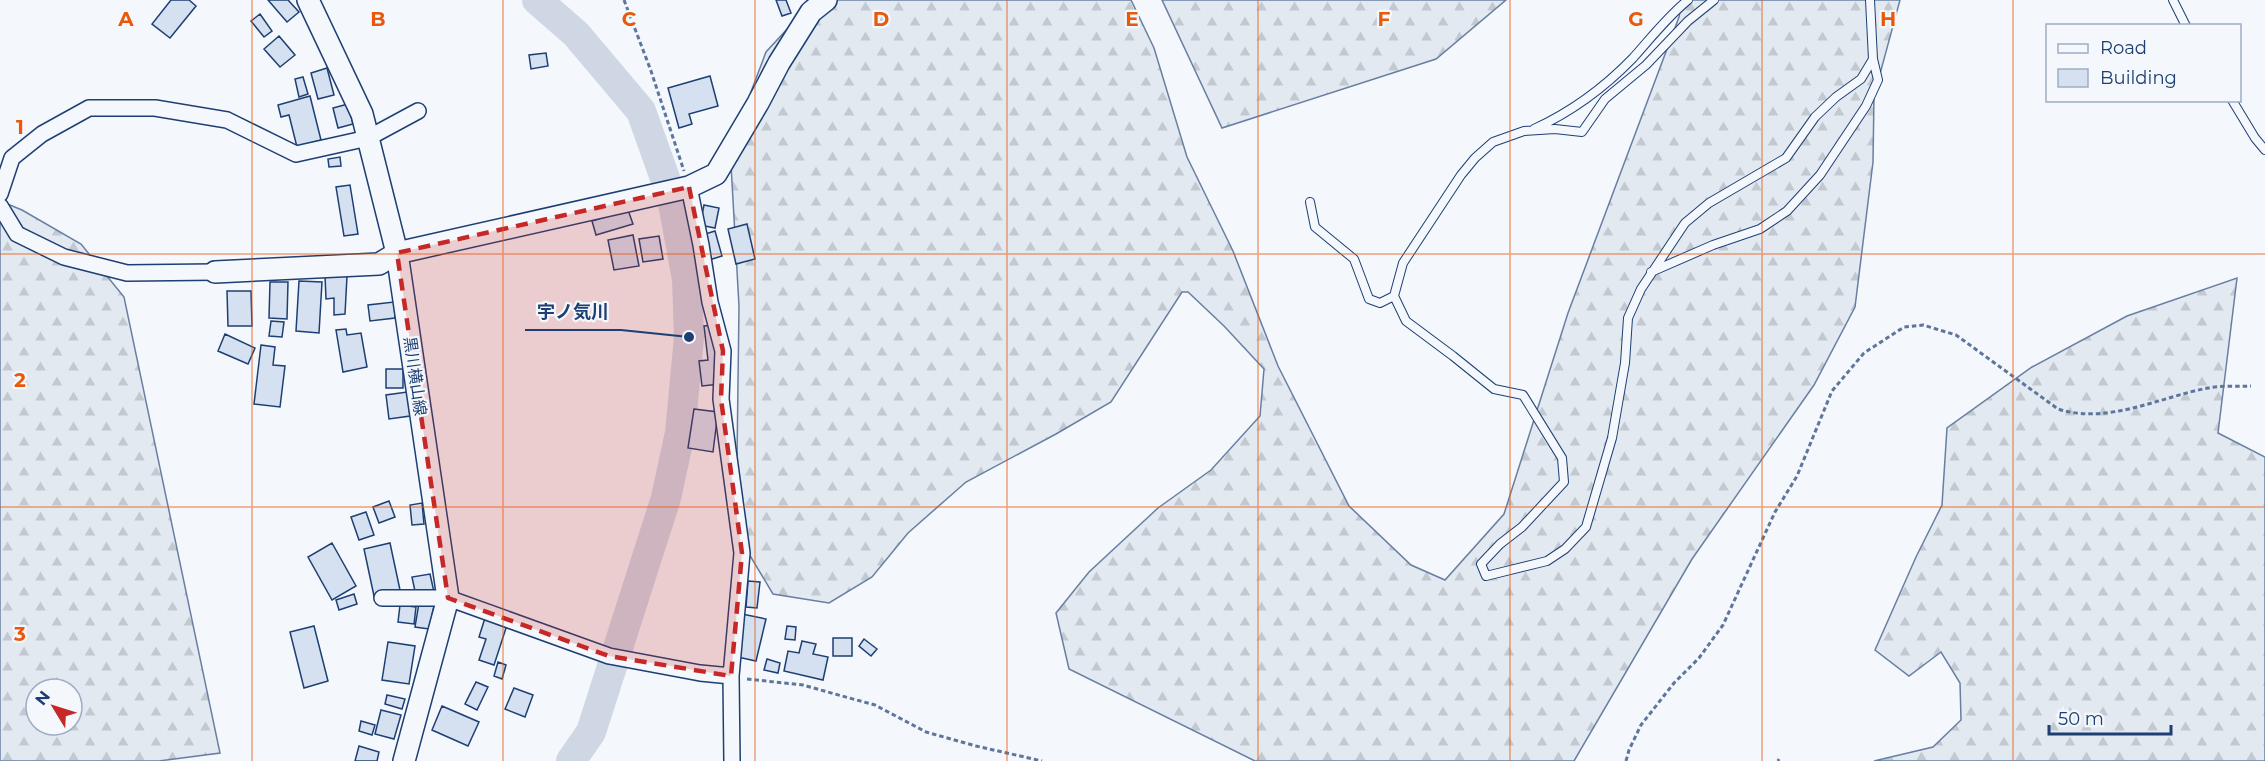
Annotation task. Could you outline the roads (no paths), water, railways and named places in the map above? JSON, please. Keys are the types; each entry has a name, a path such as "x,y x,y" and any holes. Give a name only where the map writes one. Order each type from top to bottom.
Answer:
{"main road":[{"name":"黒川横山線","path":"308,0 362,114 397,253 448,598 404,761"},
{"path":"215,272 379,264 397,253 689,188 716,174 758,103 778,63 811,12 826,0"}],"street":[{"path":"0,194 12,158 42,134 89,108 155,108 227,120 296,154 368,138 418,111"},
{"path":"689,188 710,302 723,351 721,399 742,553 730,676 732,761"},
{"path":"0,206 17,234 64,257 127,273 215,272"},
{"path":"382,598 448,598 616,658 730,676"}],"lane":[{"path":"1531,131 1561,117 1598,89 1632,58 1668,17 1688,0"},
{"path":"1714,0 1688,21 1646,64 1605,99 1582,132 1555,129 1524,131 1493,142 1475,158 1403,263 1394,296 1406,321 1494,389 1523,395 1562,458 1564,482 1522,527 1500,544 1481,564 1486,576 1547,561 1565,549 1586,527 1612,438 1625,363 1628,318 1650,273 1685,223 1709,203 1786,158 1815,117 1861,79 1873,59"},
{"path":"1650,273 1713,245 1760,229 1787,212 1820,175 1866,106 1878,80 1873,59 1870,0"},
{"path":"2173,0 2185,24"},
{"path":"2233,102 2265,150"},
{"path":"1310,202 1315,227 1354,260 1369,299 1380,303 1394,296"}],"waterway":[{"path":"537,0 576,34 641,111 672,198 687,279 689,337 680,433 666,498 591,732 571,761"}],"place":[{"name":"宇ノ気川","path":"689,337"}]}
